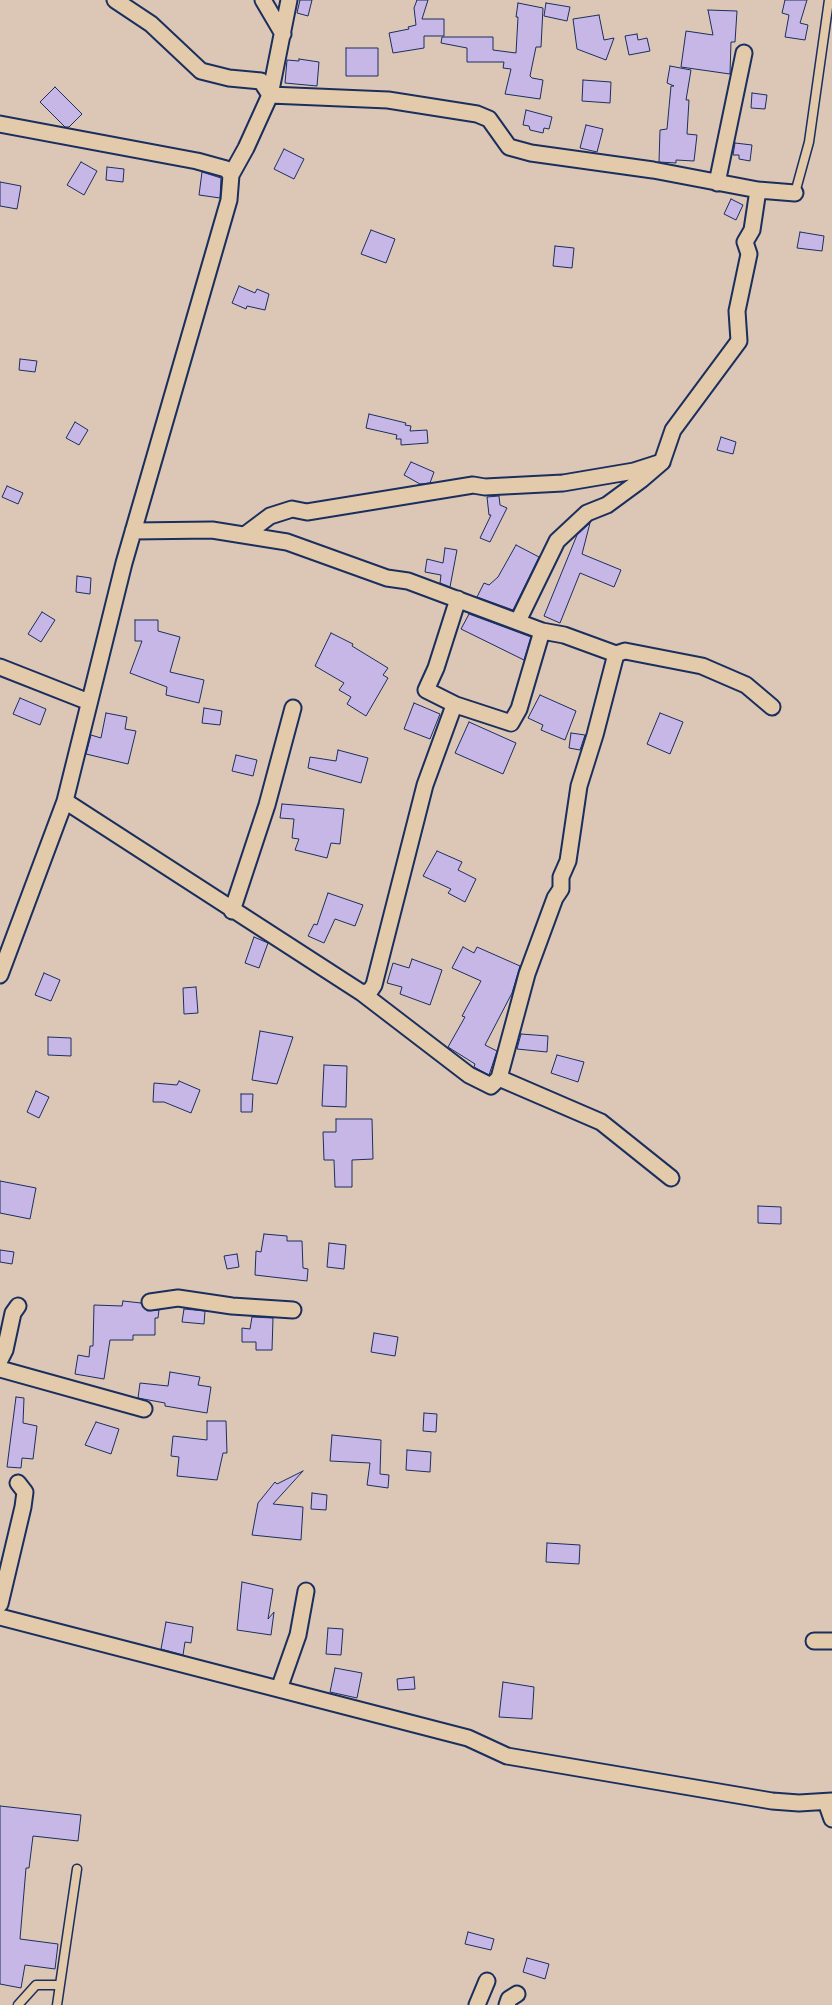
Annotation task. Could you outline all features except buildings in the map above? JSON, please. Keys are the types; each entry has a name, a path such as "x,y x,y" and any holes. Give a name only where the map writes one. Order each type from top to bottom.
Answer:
{"street":[{"path":"115,0 151,24 201,70 228,78 261,81 270,96"},
{"path":"264,0 283,34"},
{"path":"0,975 65,801 133,531 228,200 231,175 270,96 289,0"},
{"path":"717,183 744,53"},
{"path":"270,96 388,100 477,114 489,118 509,147 557,157 653,170 758,190 796,193"},
{"path":"0,124 197,161 226,168 231,175"},
{"path":"518,621 557,542 587,513 606,505 662,462 673,430 697,401 720,364 739,342 737,311 749,254 745,242 752,230 758,190"},
{"path":"246,534 270,516 292,509 307,512 473,485 485,488 563,483 634,471 662,462"},
{"path":"133,531 212,530 287,542 387,578 408,581 542,631 564,635 616,654 625,651 702,666 746,685 772,707"},
{"path":"458,599 436,668 426,690 456,705 511,723 518,709 542,631"},
{"path":"65,801 232,911 362,993 469,1075 491,1086 499,1078 526,974 555,898 561,889 561,877 568,861 579,786 598,727 616,654"},
{"path":"0,667 89,702"},
{"path":"362,993 370,991 374,985 425,786 456,705"},
{"path":"232,911 266,805 293,708"},
{"path":"499,1078 601,1122 671,1178"},
{"path":"150,1302 178,1298 232,1306 293,1310"},
{"path":"0,1360 5,1350 13,1312 18,1306"},
{"path":"0,1369 144,1409"},
{"path":"1,1593 24,1500 25,1492 18,1483"},
{"path":"279,1689 298,1634 306,1591"},
{"path":"0,1617 468,1738 506,1756 772,1802 829,1802 832,1819"},
{"path":"814,1641 832,1641"},
{"path":"477,2005 486,1981"}],"lane":[{"path":"796,193 809,142 829,0"},
{"path":"57,2005 58,1985 77,1869"},
{"path":"18,2005 36,1985 58,1985"}]}
